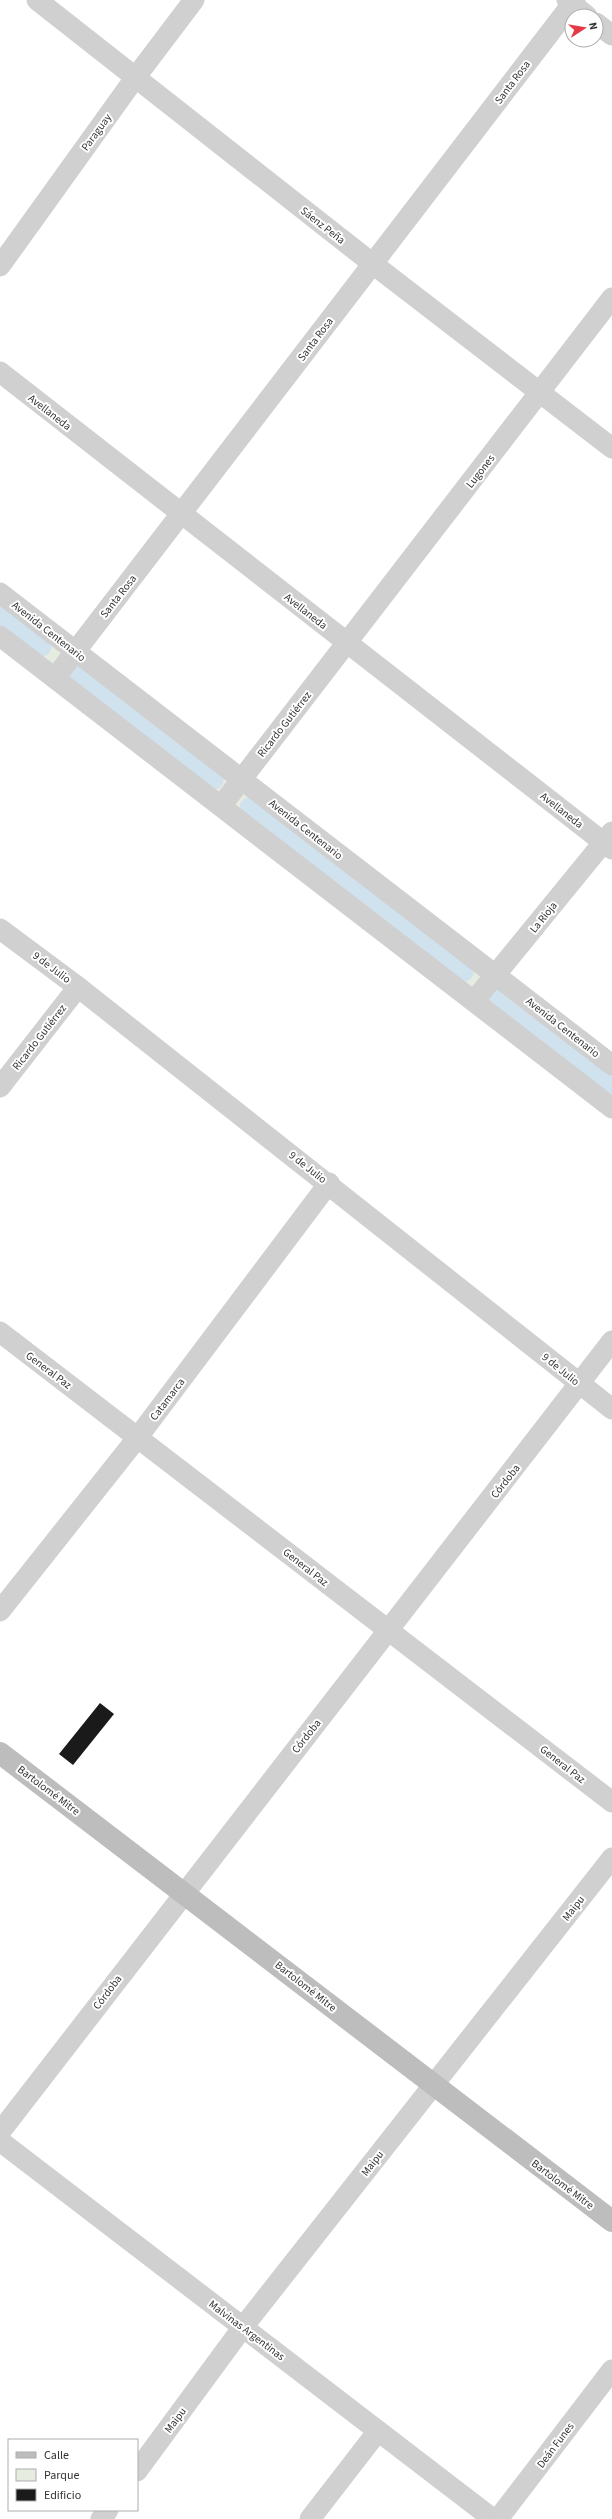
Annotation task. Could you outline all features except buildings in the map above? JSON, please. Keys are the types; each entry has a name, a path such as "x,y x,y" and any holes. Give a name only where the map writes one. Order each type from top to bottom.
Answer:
{"main road":[{"name":"Bartolomé Mitre","path":"0,1753 183,1891 433,2085 612,2221"}],"street":[{"name":"Sáenz Peña","path":"37,0 373,264 612,448"},
{"name":"Paraguay","path":"0,266 135,78 194,0"},
{"name":"Santa Rosa","path":"55,678 373,264 575,5"},
{"name":"Lugones","path":"347,643 612,298"},
{"name":"Avellaneda","path":"0,372 181,515 347,643 609,841"},
{"name":"Avenida Centenario","path":"0,593 612,1065"},
{"path":"0,636 612,1108"},
{"name":"Ricardo Gutiérrez","path":"221,806 347,643"},
{"name":"La Rioja","path":"474,1001 609,841"},
{"name":"9 de Julio","path":"0,929 78,987 329,1183 579,1384 612,1408"},
{"name":"Ricardo Gutiérrez","path":"0,1087 78,987"},
{"name":"Catamarca","path":"0,1611 138,1437 329,1183"},
{"name":"General Paz","path":"0,1332 612,1802"},
{"name":"Córdoba","path":"0,2132 183,1891 389,1631 612,1341"},
{"name":"Maipu","path":"138,2470 243,2328 612,1858"},
{"name":"Malvinas Argentinas","path":"0,2141 493,2519"},
{"name":"Deán Funes","path":"498,2519 612,2370"},
{"path":"310,2519 378,2431"},
{"path":"101,2519 107,2511"}],"green space":[{"path":"0,598 612,1068 612,1103 0,630"}],"waterway":[{"path":"0,615 42,647"},
{"path":"77,675 214,780"},
{"path":"249,807 464,972"},
{"path":"498,998 612,1085"}]}
